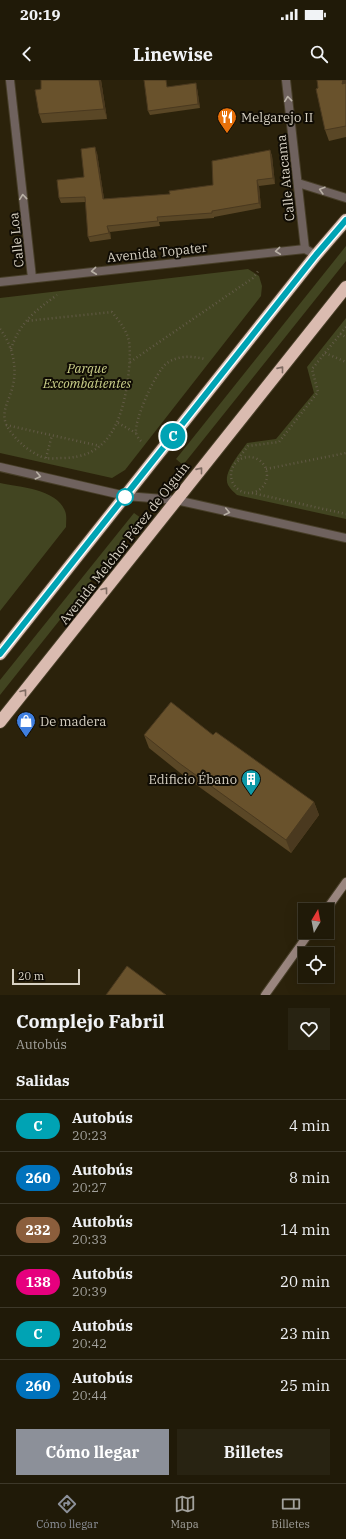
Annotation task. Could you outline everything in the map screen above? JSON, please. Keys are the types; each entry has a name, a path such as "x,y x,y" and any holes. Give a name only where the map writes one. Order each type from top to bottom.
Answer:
{"highway":[{"path":"0,654 316,255 346,220"},
{"name":"Avenida Melchor Pérez de Olguín","path":"0,722 346,287"}],"street":[{"name":"Calle Loa","path":"10,80 32,278"},
{"name":"Calle Atacama","path":"286,80 305,249"},
{"path":"298,183 346,198"},
{"name":"Avenida Topater","path":"0,282 305,249"},
{"path":"305,249 316,255"},
{"path":"0,466 126,496 176,500 346,538"},
{"path":"331,903 346,882"},
{"path":"265,995 305,939"}],"path":[{"path":"129,362 253,278 256,273"},
{"path":"11,349 16,334 26,321 57,294"},
{"path":"0,329 11,349 15,368 12,390 5,408 6,425 24,446 46,458 68,458 87,455 100,446 118,423 124,400 129,362 128,339 122,325 112,312 26,321"},
{"path":"346,328 312,369 318,392 279,442 248,446 232,469 232,481 239,490 346,514"},
{"path":"340,334 346,337"},
{"path":"325,353 346,362"},
{"path":"136,434 146,398 156,376 166,364 177,358 192,356 205,359"},
{"path":"118,423 136,434 141,441"},
{"path":"6,425 100,446"},
{"path":"46,458 52,435"},
{"path":"266,469 346,453"},
{"path":"238,459 249,456 255,457 260,460 266,469 265,482 257,491 251,493"}],"green space":[{"path":"346,246 346,261 183,465 176,459"},
{"name":"Parque Excombatientes","path":"248,269 259,276 262,286 261,296 125,470 112,478 0,453 0,298"},
{"path":"346,318 346,519 237,495 228,485 227,480 233,463 247,443 276,439 314,393 307,367"},
{"path":"0,483 37,490 54,498 61,504 65,511 66,527 0,611"},
{"path":"134,513 141,518 0,695 0,680"}],"building":[{"path":"41,80 99,80 104,109 39,114 35,90 41,89"},
{"path":"144,80 166,80 167,87 196,83 198,104 148,111"},
{"path":"317,80 343,80 342,84 346,83 346,126 325,130 316,89 318,88"},
{"path":"95,147 103,199 170,194 169,191 213,185 212,161 270,150 273,178 257,180 259,203 212,211 212,213 157,217 158,221 107,226 109,233 88,237 85,197 59,198 57,180 84,177 81,149"},
{"path":"171,702 213,735 216,732 314,802 286,840 179,763 144,735"},
{"path":"127,966 166,995 106,995"}],"bus line":[{"name":"C","path":"0,654 316,255 346,220"}],"place":[{"name":"Melgarejo II","path":"227,134"},
{"name":"De madera","path":"26,738"},
{"name":"Edificio Ébano","path":"251,796"}]}
